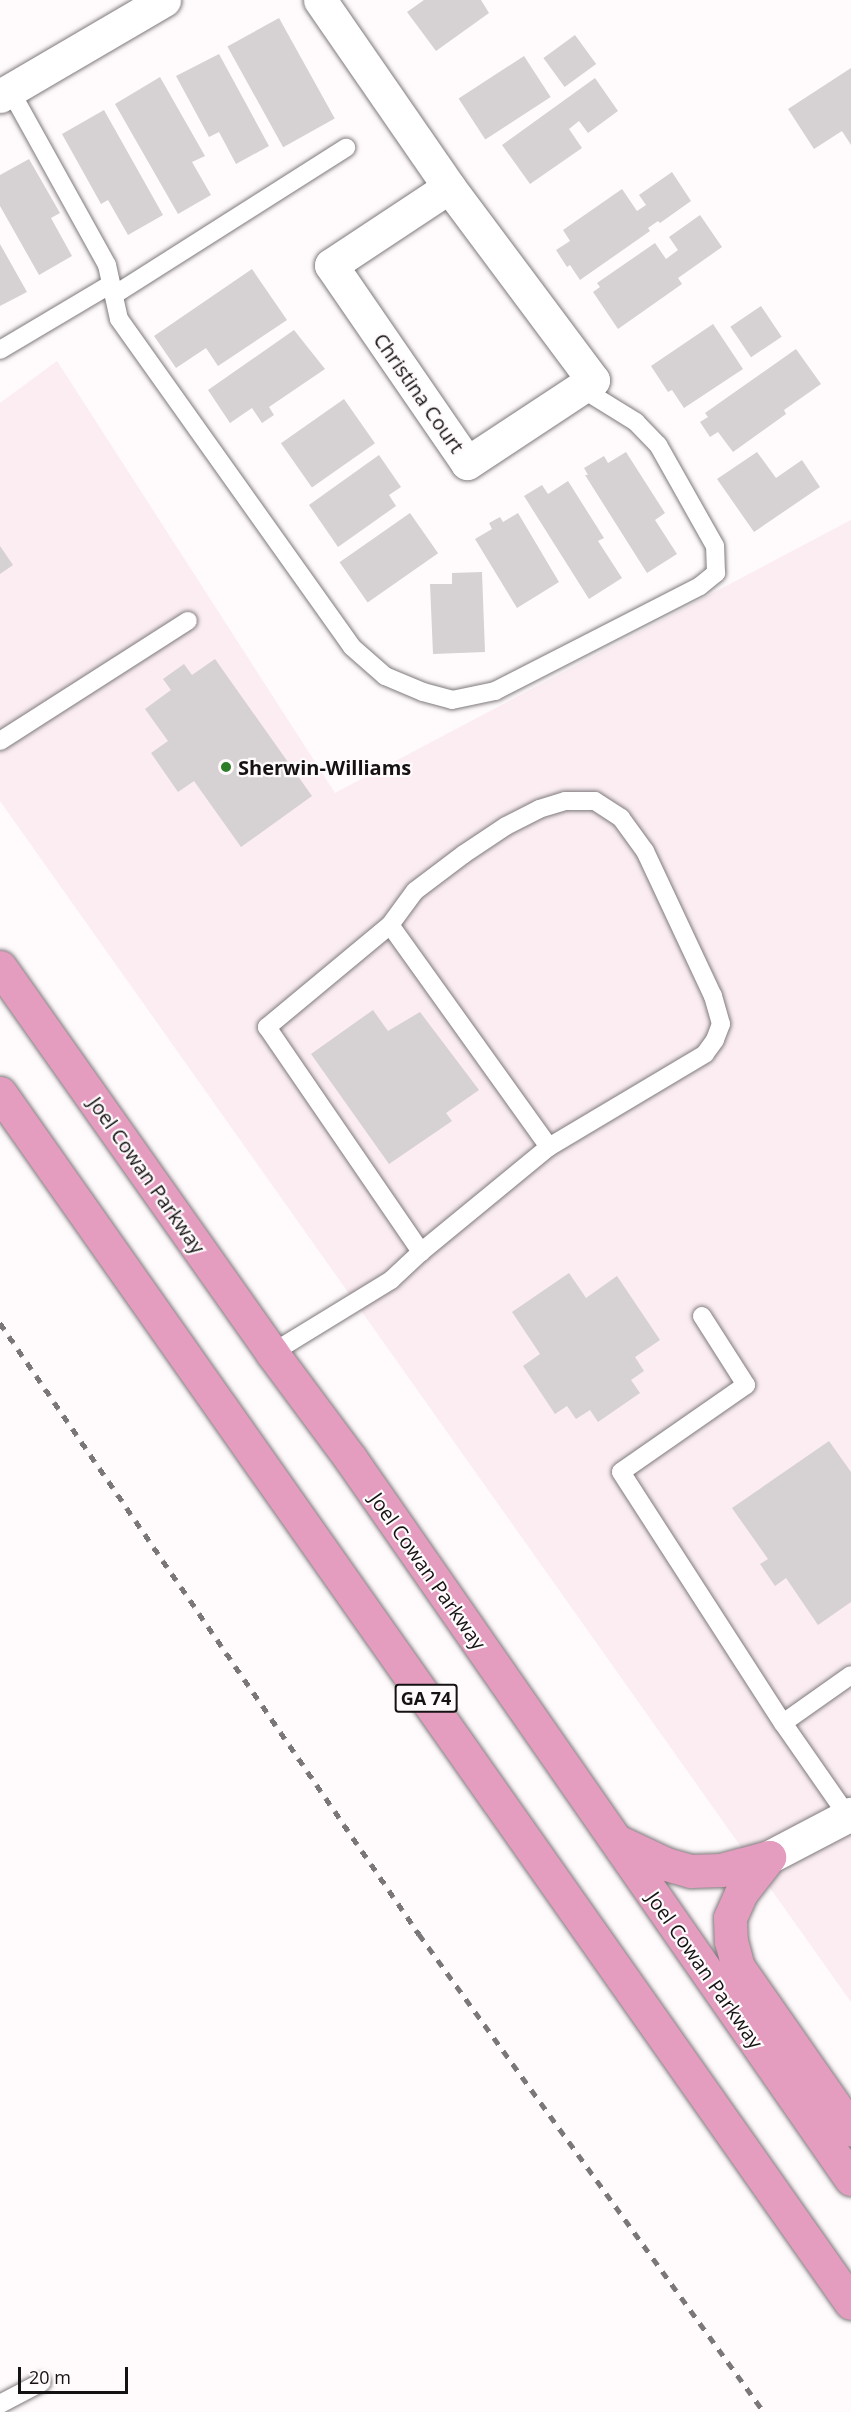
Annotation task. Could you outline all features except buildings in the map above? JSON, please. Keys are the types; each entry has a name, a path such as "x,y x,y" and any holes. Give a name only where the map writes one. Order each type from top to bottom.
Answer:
{"main road":[{"name":"Joel Cowan Parkway","path":"0,967 272,1353 350,1458 851,2179"},
{"name":"GA 74","path":"0,1093 851,2303"},
{"path":"615,1840 666,1864 691,1871 721,1870 769,1857"},
{"path":"769,1857 741,1893 730,1918 731,1941 738,1967 851,2128"}],"street":[{"path":"5,93 164,0"},
{"path":"320,0 449,187 593,380 581,388"},
{"name":"Christina Court","path":"449,187 331,265 467,463 581,388"},
{"path":"769,1857 850,1818"}],"lane":[{"path":"5,93 107,265 119,319 352,646 385,676 423,692 452,700 495,691 700,586 716,573 715,546 658,445 636,422 581,388"},
{"path":"0,350 112,290 346,148"},
{"path":"0,741 188,621"},
{"path":"272,1353 391,1280 421,1252 549,1147 705,1053 715,1040 721,1024 713,996 645,851 621,818 595,801 565,801 539,809 506,826 464,854 415,891 390,925 267,1027 421,1252"},
{"path":"390,925 549,1147"},
{"path":"702,1316 746,1385 621,1472 783,1722 850,1818"},
{"path":"783,1722 851,1675"},
{"path":"0,2404 42,2382"}],"shaded area":[{"path":"57,361 335,793 851,520 851,2002 0,801 0,403"}],"railway":[{"path":"0,1323 419,1934 764,2412"}],"place":[{"name":"Sherwin-Williams","path":"226,767"}]}
